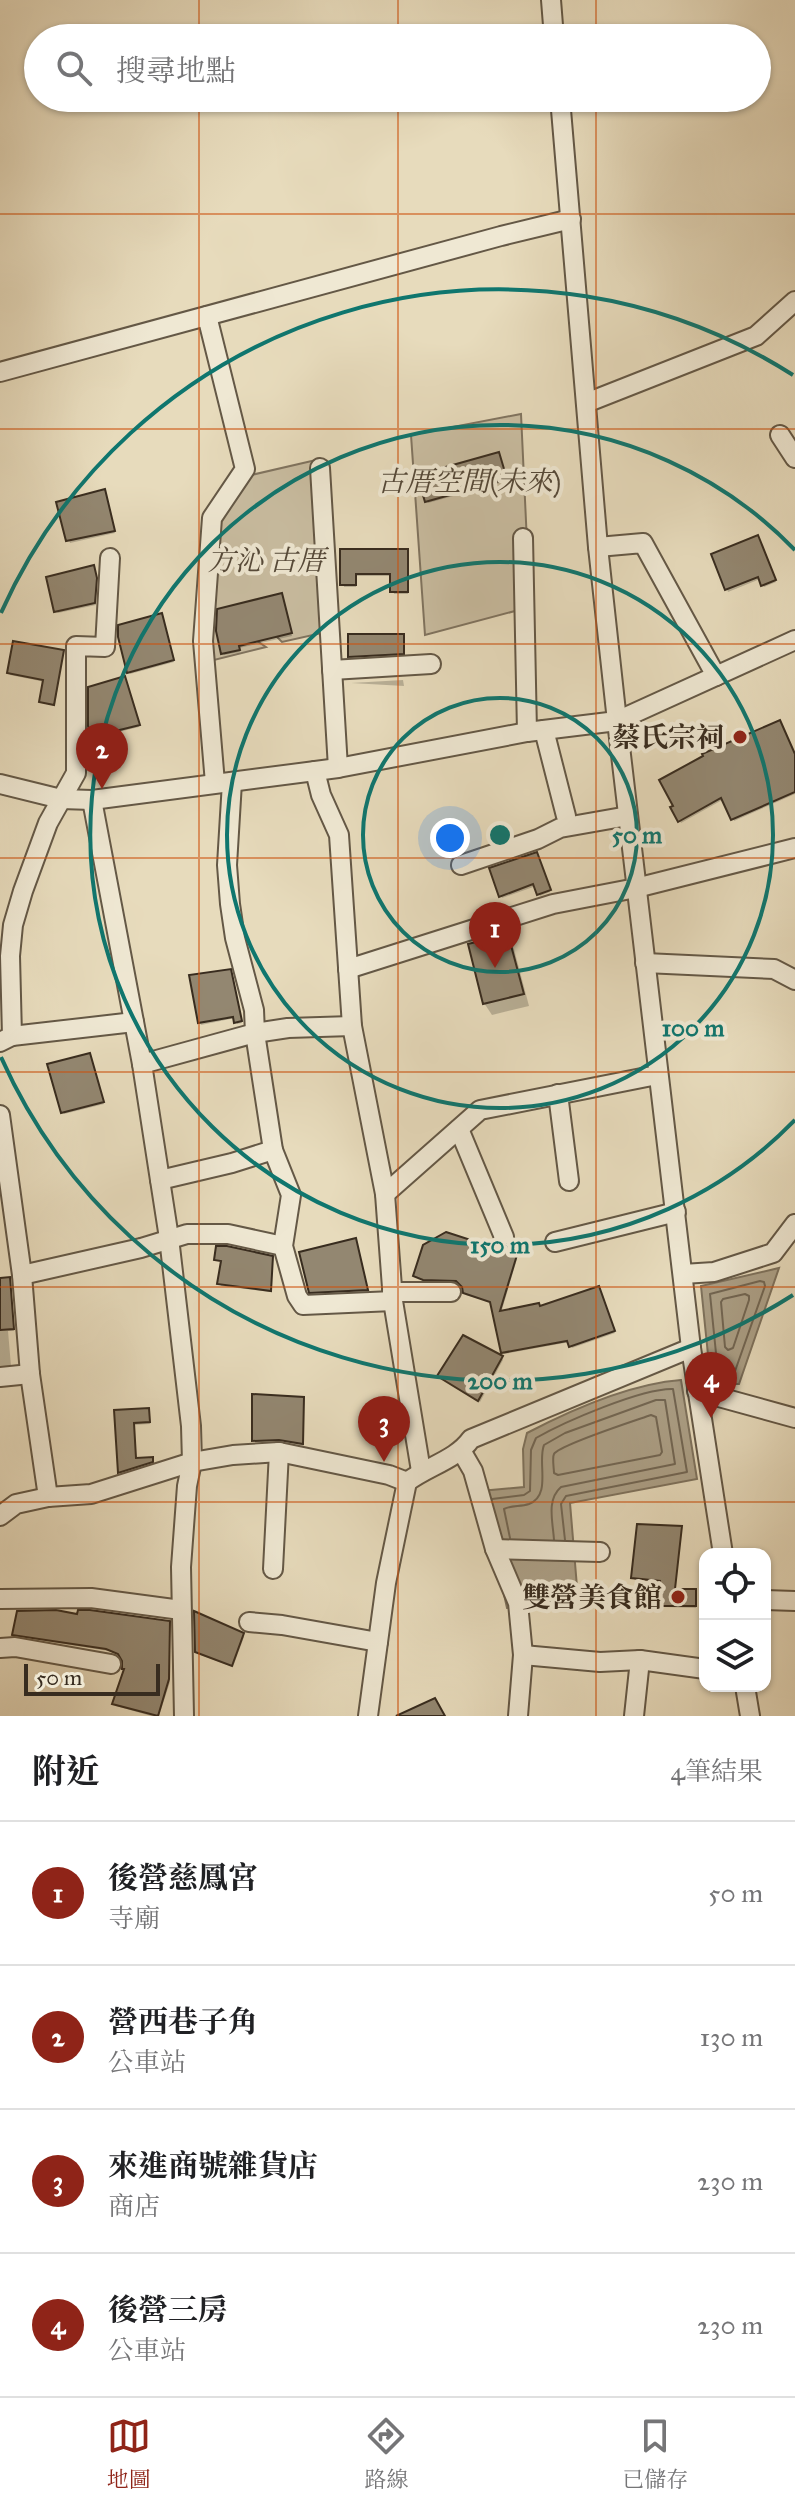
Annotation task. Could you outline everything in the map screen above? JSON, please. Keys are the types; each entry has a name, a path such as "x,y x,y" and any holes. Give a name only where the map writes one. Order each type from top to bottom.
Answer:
{"street":[{"path":"551,0 553,24"},
{"path":"561,112 598,547 617,721 691,1348 722,1548"},
{"path":"0,372 571,219"},
{"path":"586,403 756,336 795,301"},
{"path":"207,316 245,469 212,518 203,641 224,783 227,865 235,938 254,1010 273,1150 291,1195 283,1246 297,1296 303,1305 451,1292"},
{"path":"780,435 795,458"},
{"path":"320,468 338,768"},
{"path":"523,538 535,731 566,816"},
{"path":"598,547 643,543 716,676"},
{"path":"110,558 105,647 76,646 76,773 48,823 13,925 6,1039 134,1022"},
{"path":"0,784 61,799 92,800 338,768 535,731 617,721 795,640"},
{"path":"332,670 431,664"},
{"path":"315,771 321,795 339,835 352,1026 385,1194 392,1296 414,1476 386,1583 368,1716"},
{"path":"92,800 142,1064 169,1238 191,1426 192,1462 187,1486 181,1610 184,1716"},
{"path":"461,865 538,839 560,828 628,816"},
{"path":"348,969 553,904 636,888 795,848"},
{"path":"645,963 774,969 795,980"},
{"path":"142,1064 255,1033 288,1028 352,1026"},
{"path":"385,1194 480,1110 657,1075"},
{"path":"558,1094 569,1181"},
{"path":"0,1115 22,1275 30,1374 48,1497"},
{"path":"459,1129 504,1237"},
{"path":"160,1180 273,1150"},
{"path":"555,1242 676,1212"},
{"path":"683,1274 714,1272 773,1253 795,1224"},
{"path":"22,1275 141,1248 187,1234 228,1234 283,1246"},
{"path":"0,1516 16,1504 48,1497 91,1494 192,1462 233,1455 279,1452 389,1475 414,1476 462,1452 471,1439 691,1348"},
{"path":"0,1377 30,1374"},
{"path":"697,1391 795,1418"},
{"path":"273,1569 279,1452"},
{"path":"462,1452 473,1471 495,1549 518,1603 523,1655 518,1716"},
{"path":"495,1549 600,1552"},
{"path":"0,1599 91,1598 181,1610"},
{"path":"771,1600 795,1601"},
{"path":"249,1622 378,1642"},
{"path":"0,1648 15,1647 111,1664"},
{"path":"523,1655 600,1662 640,1660 699,1668"},
{"path":"634,1716 640,1660"},
{"path":"746,1692 750,1716"}],"green space":[{"name":"古厝空間(未來)","path":"521,414 530,607 425,635 411,435"},
{"name":"方沁 古厝","path":"316,460 322,633 282,642 277,637 272,617 257,641 266,647 210,661 219,515 247,476"}],"water":[{"path":"779,1268 739,1384 711,1384 701,1286"},
{"path":"681,1380 697,1479 570,1503 578,1599 507,1608 481,1491 524,1487 523,1449 527,1433 602,1399 661,1382"}],"building":[{"path":"499,452 507,479 425,502 417,475"},
{"path":"105,489 115,531 66,541 56,502"},
{"path":"758,535 776,580 761,586 758,577 725,590 711,554"},
{"path":"340,549 408,549 408,592 390,592 390,574 356,574 356,585 340,585"},
{"path":"94,565 97,578 95,603 54,612 46,577"},
{"path":"282,593 292,633 239,646 240,650 221,654 216,631 217,609"},
{"path":"162,613 174,660 127,673 118,625"},
{"path":"348,634 404,634 404,654 348,657"},
{"path":"13,641 64,650 54,705 39,702 43,680 7,673"},
{"path":"125,676 140,725 91,737 88,687"},
{"path":"780,720 795,754 795,792 731,820 721,798 678,822 659,780 702,754"},
{"path":"537,852 551,890 537,895 533,884 499,897 489,868"},
{"path":"508,934 524,994 483,1004 468,944"},
{"path":"231,969 242,1021 234,1023 233,1017 198,1023 189,975"},
{"path":"90,1053 104,1102 61,1113 47,1064"},
{"path":"446,1232 517,1255 500,1311 539,1303 540,1306 599,1286 615,1331 569,1347 567,1341 501,1353 490,1302 463,1293 456,1281 423,1280 413,1276 423,1245"},
{"path":"356,1238 368,1290 309,1293 299,1252"},
{"path":"216,1246 273,1256 271,1291 217,1284 221,1261 214,1260"},
{"path":"10,1277 14,1329 0,1330 0,1278"},
{"path":"463,1335 503,1356 478,1401 437,1376"},
{"path":"252,1394 304,1397 303,1444 279,1440 252,1441"},
{"path":"149,1408 150,1422 134,1423 136,1458 153,1457 153,1462 118,1473 114,1410"},
{"path":"637,1524 682,1526 675,1589 696,1589 696,1606 659,1606 660,1581 631,1578"},
{"path":"56,1610 77,1614 78,1610 90,1610 170,1621 169,1679 158,1716 112,1704 124,1669 118,1654 106,1649 12,1635 17,1611"},
{"path":"194,1611 244,1633 232,1666 195,1652"},
{"path":"435,1698 445,1716 396,1716"}],"place":[{"name":"蔡氏宗祠","path":"740,737"},
{"name":"營西巷子角","path":"102,789"},
{"name":"後營慈鳳宮","path":"495,968"},
{"name":"後營三房","path":"711,1418"},
{"name":"來進商號雜貨店","path":"384,1462"},
{"name":"雙營美食館","path":"678,1597"}]}
